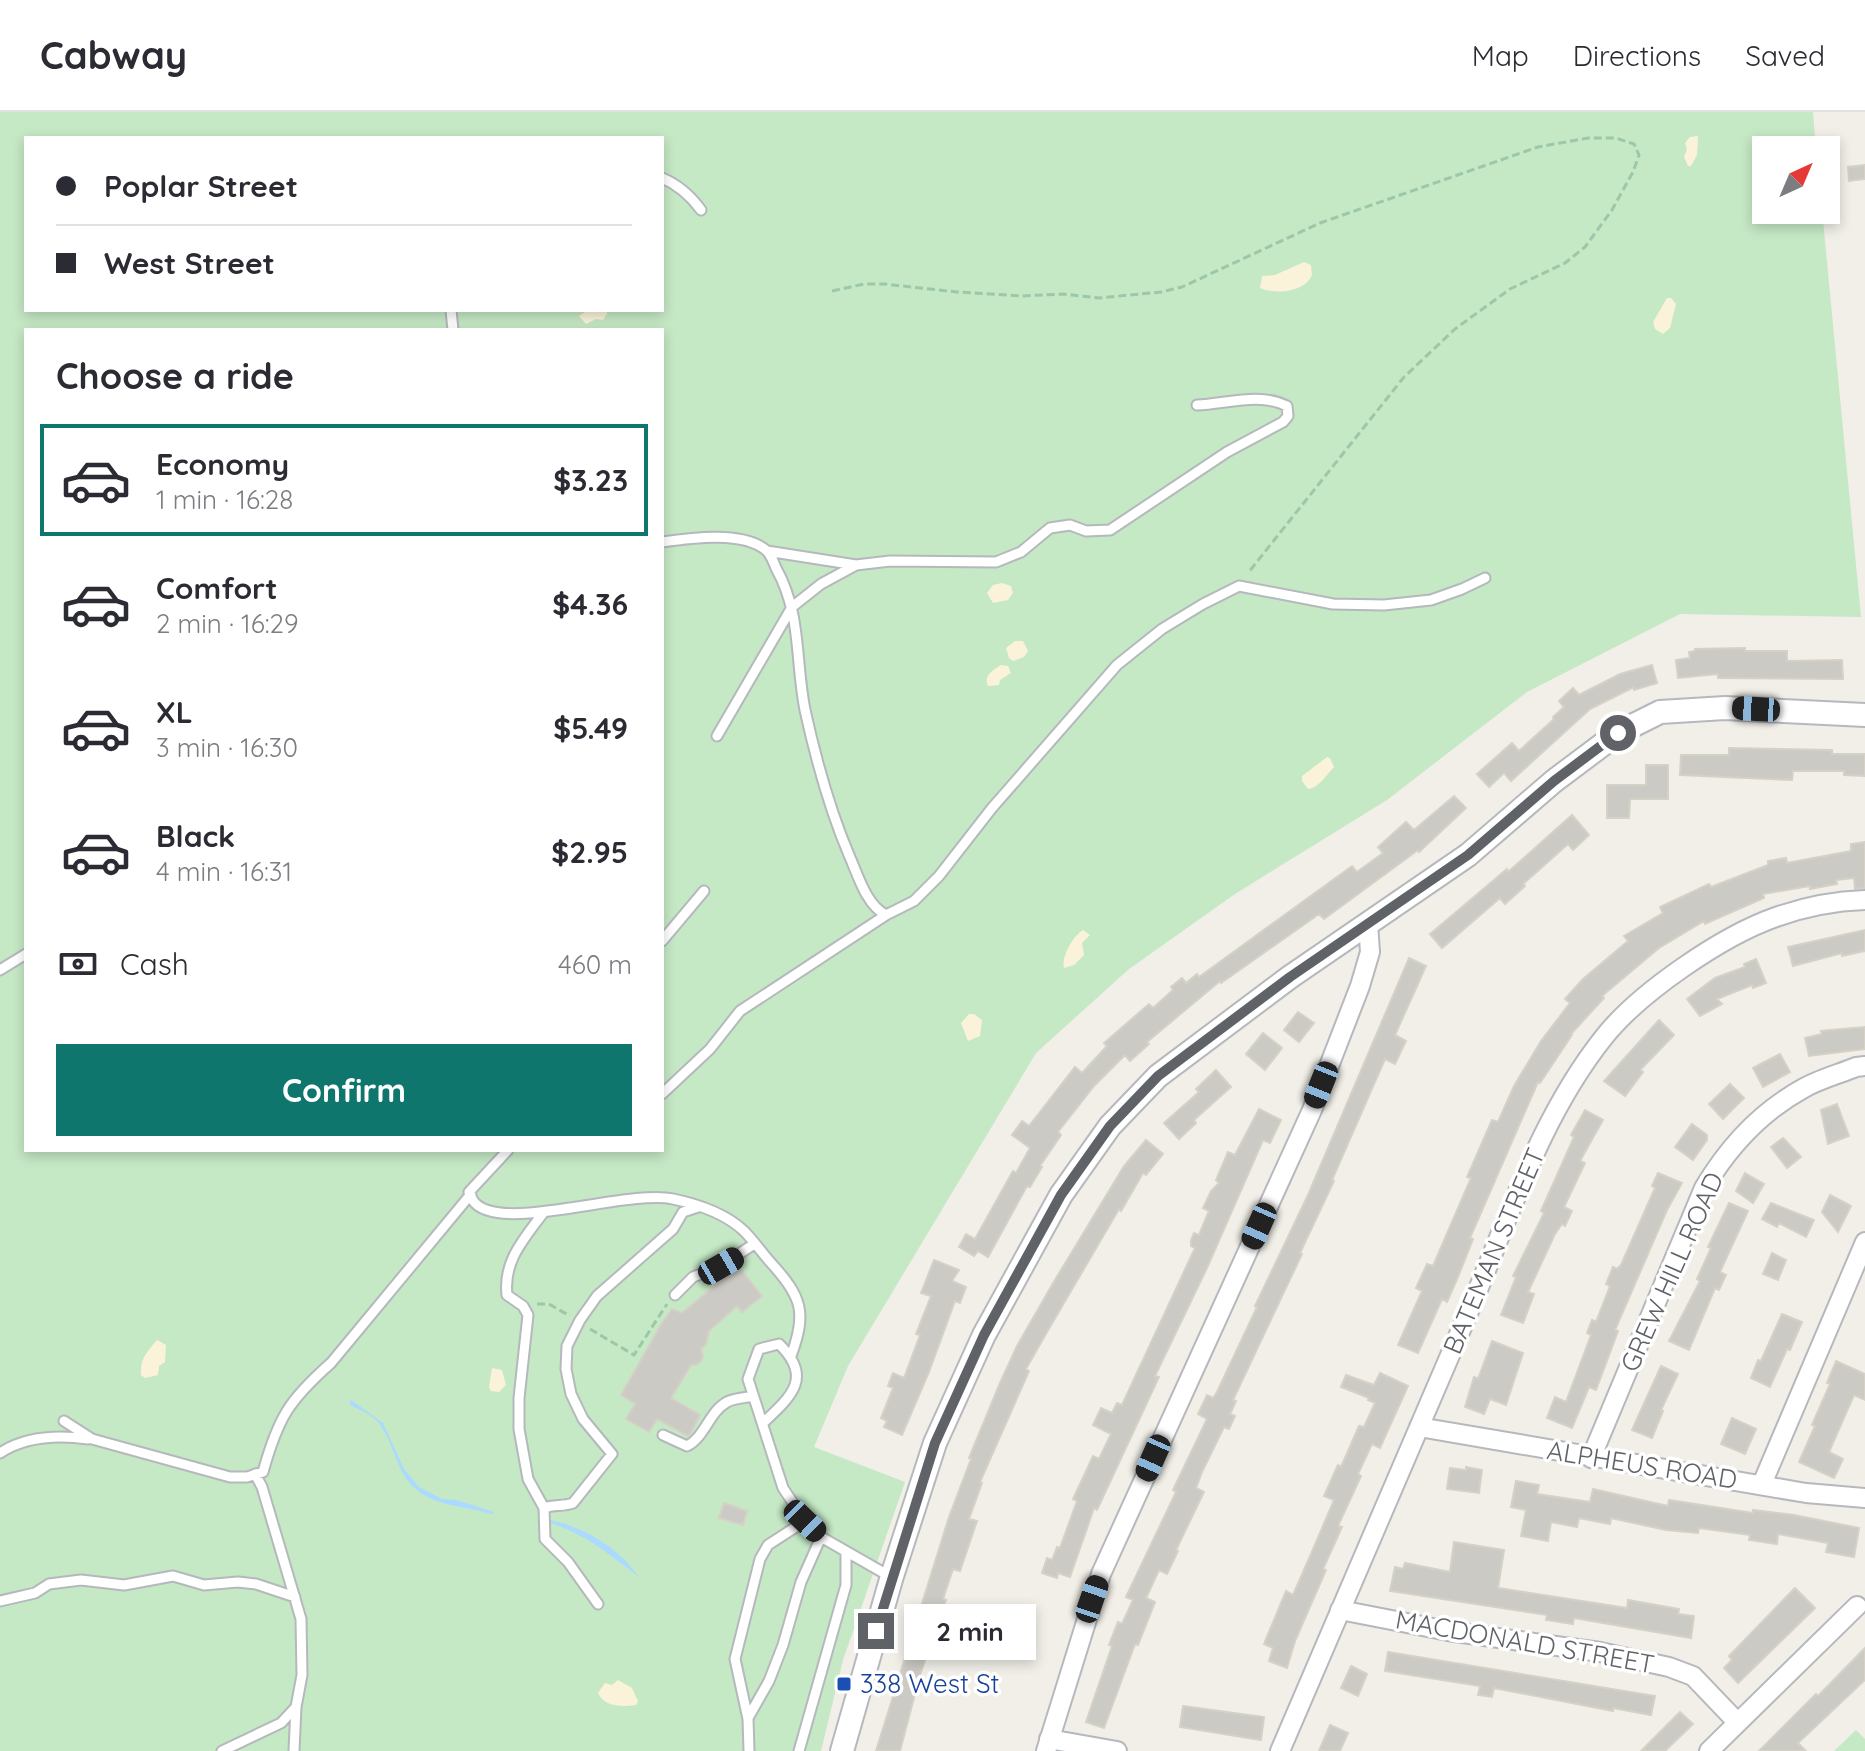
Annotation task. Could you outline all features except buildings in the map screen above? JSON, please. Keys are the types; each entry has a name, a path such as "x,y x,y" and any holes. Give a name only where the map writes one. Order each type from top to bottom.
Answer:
{"street":[{"path":"842,1751 891,1577 935,1443 984,1335 1061,1195 1110,1126 1158,1076 1290,977 1468,855 1554,781 1618,733 1660,712 1725,708 1865,715"},
{"name":"BATEMAN STREET","path":"1280,1751 1535,1151 1570,1082 1607,1034 1649,993 1708,951 1776,917 1844,900 1865,900"},
{"path":"1117,1751 1048,1745 1101,1574 1312,1110 1360,986 1370,952 1368,924"},
{"name":"GREW HILL ROAD","path":"1591,1458 1704,1188 1723,1156 1747,1128 1804,1087 1865,1066"},
{"path":"1762,1484 1865,1242"},
{"name":"ALPHEUS ROAD","path":"1419,1427 1806,1493 1865,1498"},
{"path":"1709,1751 1857,1606"},
{"name":"MACDONALD STREET","path":"1340,1610 1448,1631 1600,1652 1669,1667 1693,1676 1737,1722"}],"lane":[{"path":"664,179 692,197 701,210"},
{"path":"664,542 700,537 738,538 767,551 856,565 890,561 996,562 1021,552 1050,528 1070,525 1086,531 1110,530 1227,452 1283,422 1288,416 1287,406 1280,402 1245,399 1197,405"},
{"path":"767,551 781,576 792,607 804,705 820,777 862,885 876,910 886,915"},
{"path":"717,736 792,607 821,584 856,565"},
{"path":"664,1092 710,1049 740,1011 886,915 914,901 939,876 992,808 1117,665 1162,629 1239,586 1333,604 1384,605 1431,600 1485,578"},
{"path":"664,939 704,891"},
{"path":"0,970 24,955"},
{"path":"503,1152 469,1192 475,1204 489,1210 543,1213 607,1200 669,1198 720,1215 744,1231 795,1291 802,1311 800,1333 791,1356"},
{"path":"0,1453 24,1442 49,1437 92,1439 230,1477 263,1472 286,1408 331,1363 471,1194"},
{"path":"544,1508 573,1503 612,1454 583,1419 571,1394 566,1369 567,1346 579,1322 597,1296 673,1229 683,1212 698,1207"},
{"path":"543,1213 511,1259 505,1280 507,1295 521,1304 528,1315 519,1398 519,1429 528,1479 544,1508 545,1539 568,1562 598,1604"},
{"path":"675,1295 693,1277 721,1266 754,1244"},
{"path":"764,1422 791,1397 798,1371 791,1356 779,1344 759,1349 748,1379 783,1488 805,1521 821,1537 891,1577"},
{"path":"663,1435 687,1446 697,1441 727,1402 753,1396"},
{"path":"64,1421 92,1439"},
{"path":"255,1474 262,1487 301,1619 302,1675 296,1707 294,1751"},
{"path":"749,1751 748,1719 735,1659 760,1559 768,1545 805,1521"},
{"path":"748,1719 769,1681 801,1582 821,1537"},
{"path":"799,1751 846,1585 846,1552"},
{"path":"0,1601 35,1593 49,1584 81,1580 124,1585 173,1576 204,1585 256,1584 295,1597"},
{"path":"222,1751 281,1723 296,1707"}],"path":[{"path":"832,291 864,284 1021,296 1063,294 1099,298 1161,292 1182,287 1320,223 1538,147 1588,138 1616,138 1634,144 1639,155 1633,172 1612,210 1585,247 1565,263 1510,289 1455,329 1404,377 1239,586"},
{"path":"521,1304 549,1304 634,1355 675,1295"}],"green space":[{"path":"0,112 1813,112 1815,136 1752,136 1752,224 1823,224 1861,617 1680,614 1527,692 1387,800 1235,894 1129,969 1036,1053 848,1366 814,1447 905,1482 843,1660 821,1751 0,1751"},
{"path":"1856,1730 1865,1739 1865,1751 1834,1751"}],"sand":[{"path":"1698,136 1697,155 1688,166 1684,157 1687,149 1685,143 1690,137"},
{"path":"1304,262 1311,265 1312,275 1303,285 1282,291 1260,288 1262,276 1275,275"},
{"path":"1667,298 1676,304 1670,328 1663,334 1655,329 1653,322"},
{"path":"585,312 607,312 603,320 596,319 586,324 579,316"},
{"path":"1002,583 1011,586 1013,593 1008,600 993,603 987,593 993,585"},
{"path":"1015,641 1023,641 1028,651 1024,657 1013,661 1006,648"},
{"path":"1001,665 1008,666 1011,673 1000,680 999,685 988,686 988,676"},
{"path":"1327,757 1334,767 1319,783 1308,789 1302,776"},
{"path":"1083,930 1090,935 1082,943 1084,955 1074,965 1064,968 1069,947"},
{"path":"969,1014 982,1020 980,1036 968,1041 961,1023"},
{"path":"157,1340 166,1345 165,1362 159,1366 158,1375 145,1378 141,1375 143,1360"},
{"path":"492,1368 502,1370 506,1385 499,1392 491,1391 489,1387"},
{"path":"618,1680 632,1688 638,1701 636,1705 614,1705 601,1698 598,1693 605,1683 612,1685"}],"water":[{"path":"351,1400 383,1423 404,1469 419,1487 442,1499 456,1500 494,1512 441,1502 415,1489 401,1470 383,1429 373,1417 349,1404"},
{"path":"549,1520 574,1527 598,1539 620,1556 638,1576 596,1545"}],"place":[{"name":"338 West St","path":"844,1684"}],"route":[{"path":"876,1631 935,1443 984,1335 1061,1195 1110,1126 1158,1076 1290,977 1468,855 1554,781 1618,733"}]}
